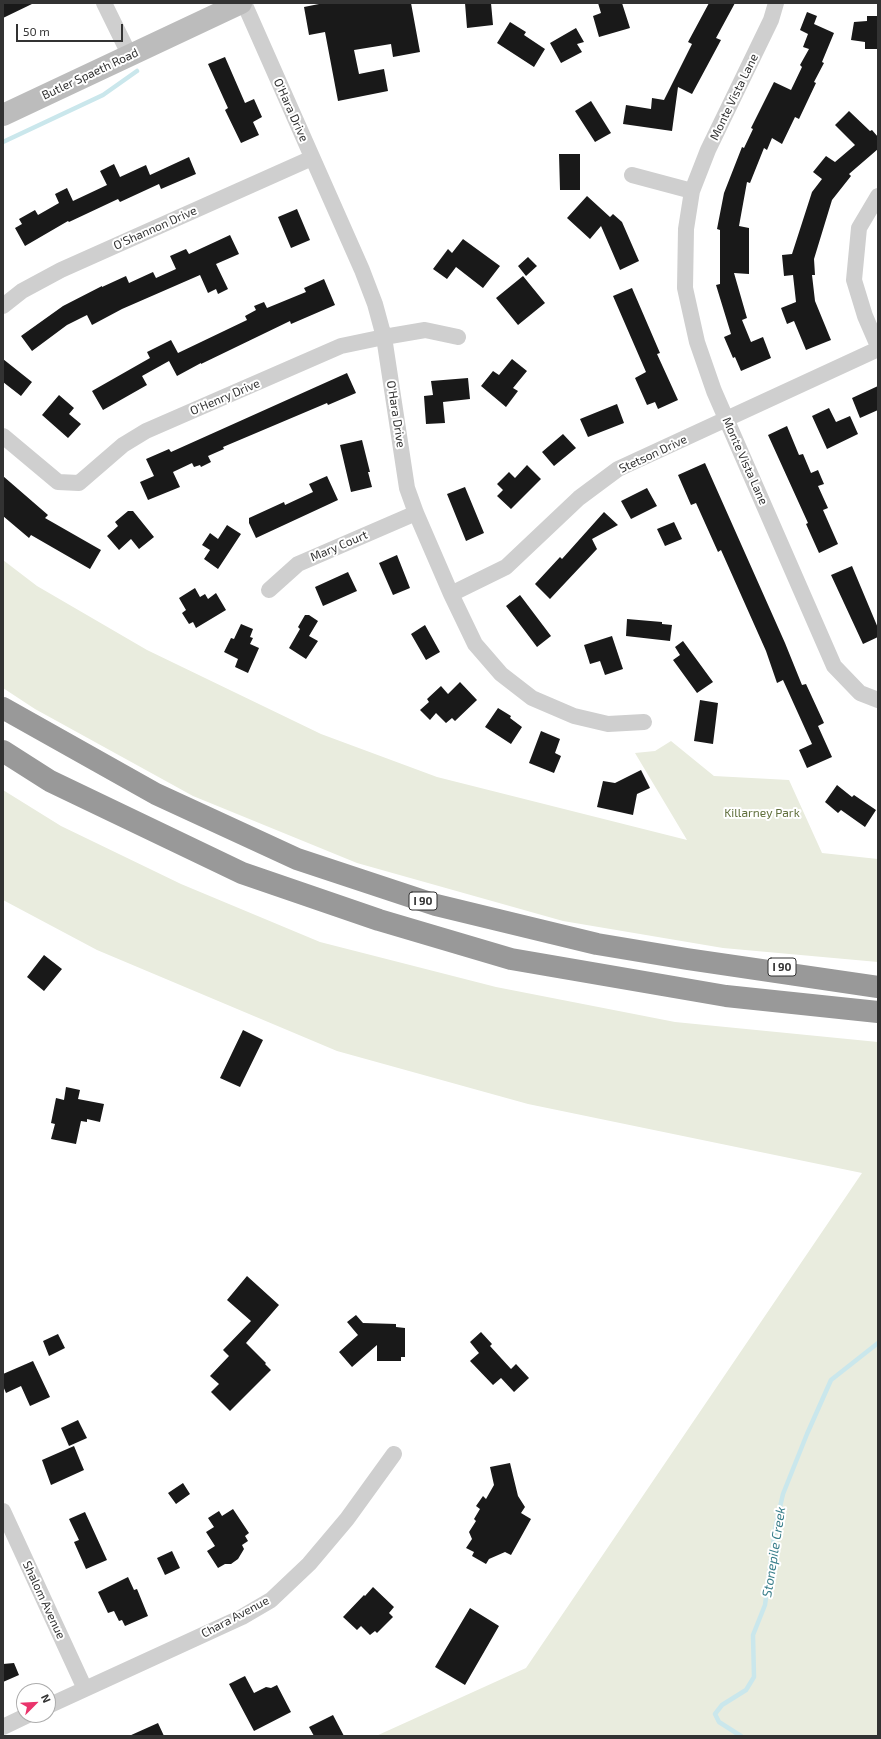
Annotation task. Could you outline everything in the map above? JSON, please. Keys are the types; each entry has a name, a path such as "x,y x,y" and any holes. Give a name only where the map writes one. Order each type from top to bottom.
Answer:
{"highway":[{"name":"I 90","path":"3,708 156,794 298,859 436,905 596,944 878,987"},
{"path":"3,751 50,781 242,873 378,920 511,959 726,996 878,1012"},
{"name":"I 90","path":"687,959 878,974"}],"main road":[{"name":"Butler Spaeth Road","path":"3,115 242,3"}],"street":[{"path":"104,3 130,56"},
{"name":"O'Hara Drive","path":"242,3 362,270 375,304 384,337 407,488 416,513 451,594 475,644 500,674 532,698 574,716 608,724 644,722"},
{"name":"Monte Vista Lane","path":"776,3 771,20 708,150 692,191 686,229 685,288 697,342 714,391 834,666 860,693 878,700"},
{"name":"O'Shannon Drive","path":"3,306 22,291 61,270 312,158"},
{"path":"632,175 692,191"},
{"path":"878,196 858,228 854,280 865,316 878,346"},
{"name":"O'Henry Drive","path":"3,436 58,482 79,483 123,445 146,431 341,346 425,330 458,338"},
{"name":"Stetson Drive","path":"451,594 506,566 579,498 618,468 726,420 878,349"},
{"name":"Mary Court","path":"269,590 298,564 416,513"},
{"name":"Chara Avenue","path":"56,1702 242,1617 270,1600 309,1564 347,1519 394,1454"},
{"name":"Shalom Avenue","path":"3,1510 85,1689"},
{"path":"3,1727 16,1721"}],"green space":[{"name":"Killarney Park","path":"3,560 37,586 147,650 321,734 437,777 687,840 635,753 655,751 671,741 714,776 789,780 822,853 878,859 878,962 723,948 563,921 357,863 193,796 35,709 3,688"},
{"path":"3,790 61,826 181,884 320,942 496,987 675,1022 878,1042 878,1736 376,1736 526,1668 862,1173 528,1104 337,1051 97,950 3,900"}],"building":[{"path":"3,3 34,3 3,18"},
{"path":"324,3 411,3 420,52 393,57 391,44 354,50 359,74 384,69 388,91 338,101 325,32 309,35 304,7"},
{"path":"465,3 491,3 493,25 467,28"},
{"path":"598,3 622,3 630,28 599,37 593,16 601,13"},
{"path":"709,3 735,3 716,38 721,40 692,94 678,87 672,131 623,124 626,105 651,109 652,98 664,100 692,44 688,42"},
{"path":"807,12 817,16 814,24 834,33 822,62 824,63 814,82 816,83 799,119 795,117 782,144 772,138 767,150 764,148 750,183 747,182 739,226 749,228 749,274 734,273 747,318 742,320 751,342 763,337 771,358 741,371 735,357 733,358 724,337 731,334 716,285 720,284 720,230 717,229 724,193 742,147 744,148 753,129 751,128 774,82 791,90 802,67 800,65 809,49 803,47 808,34 800,30"},
{"path":"867,16 878,16 878,49 865,49 865,42 851,40 854,22 867,21"},
{"path":"510,22 526,32 524,35 545,49 534,67 497,43"},
{"path":"576,28 584,42 577,44 582,52 561,63 550,43"},
{"path":"225,57 245,103 254,99 262,117 253,122 259,135 241,143 225,110 228,108 208,64"},
{"path":"591,101 611,133 595,142 575,111"},
{"path":"849,111 870,131 872,130 878,137 878,149 849,174 851,176 832,200 814,259 815,275 812,275 815,301 831,340 806,350 794,321 787,324 781,308 796,302 793,275 784,276 782,255 792,254 812,192 822,179 813,172 826,156 835,162 855,145 835,125"},
{"path":"559,154 580,154 580,190 560,190"},
{"path":"189,157 196,174 161,189 159,184 120,202 118,199 69,222 68,221 25,246 15,228 22,224 19,219 35,210 38,215 59,203 55,194 67,188 73,201 107,185 100,171 114,164 120,177 146,165 150,175"},
{"path":"587,196 610,217 613,214 622,222 639,261 620,270 601,226 590,239 567,218"},
{"path":"297,209 310,240 291,248 278,217"},
{"path":"230,235 239,254 216,264 228,289 218,294 216,289 208,293 200,275 122,309 92,325 87,315 67,325 32,351 21,336 63,306 102,286 126,276 129,283 153,272 156,278 176,269 170,256 186,249 189,254"},
{"path":"463,239 500,266 483,288 456,267 447,279 433,269 448,249 452,253"},
{"path":"528,257 537,266 526,276 518,266"},
{"path":"523,276 545,303 518,325 496,298"},
{"path":"324,279 335,305 291,324 290,321 177,376 169,361 142,376 147,385 103,410 92,391 150,358 147,352 171,340 178,353 247,320 245,316 256,310 254,306 264,302 267,308 306,292 304,288"},
{"path":"632,288 660,353 657,354 678,400 658,409 655,402 647,405 635,378 646,372 613,296"},
{"path":"3,359 32,382 21,396 3,382"},
{"path":"512,359 527,371 513,388 518,391 506,407 481,386 493,371 499,375"},
{"path":"347,373 356,393 328,405 327,403 223,447 224,449 208,456 211,462 201,467 200,465 194,467 192,463 173,472 180,487 148,500 140,482 154,476 146,459 169,449 171,452"},
{"path":"468,378 470,399 443,402 445,423 426,424 424,396 433,395 431,381"},
{"path":"878,386 878,410 860,418 852,398"},
{"path":"59,395 74,408 69,414 81,424 68,438 42,415"},
{"path":"617,404 624,423 588,437 580,419"},
{"path":"829,408 836,422 850,416 858,434 827,449 812,416"},
{"path":"787,426 799,455 803,454 811,473 818,470 824,484 818,486 828,508 823,510 838,544 819,553 806,524 808,523 768,435"},
{"path":"563,434 576,448 554,466 542,452"},
{"path":"362,440 372,487 351,492 340,445"},
{"path":"705,463 785,643 802,685 806,684 824,723 818,726 832,757 807,768 799,750 812,744 783,680 777,683 766,651 721,550 718,552 696,503 691,505 678,475"},
{"path":"527,465 541,479 511,509 497,496 503,490 497,484 509,472 515,478"},
{"path":"3,476 48,515 45,518 101,550 90,569 31,535 29,538 3,516"},
{"path":"327,476 338,500 256,538 249,523 249,518 284,502 285,505 313,492 309,484"},
{"path":"465,487 484,533 466,541 447,494"},
{"path":"647,488 657,506 631,519 621,501"},
{"path":"128,511 133,511 154,537 139,549 131,539 119,550 107,536 118,526 115,522"},
{"path":"604,512 618,525 592,539 597,549 550,599 535,584 560,557 562,559"},
{"path":"674,522 682,539 665,546 657,529"},
{"path":"227,525 241,534 218,569 204,559 210,550 202,545 210,533 218,539"},
{"path":"397,555 410,588 393,595 379,563"},
{"path":"852,566 878,628 878,637 863,644 831,575"},
{"path":"348,572 357,591 323,606 315,587"},
{"path":"195,588 200,597 205,594 208,599 216,593 226,610 196,628 193,622 189,624 182,613 186,610 179,598"},
{"path":"520,595 551,636 537,647 506,606"},
{"path":"305,615 309,615 318,621 309,636 318,641 306,659 289,648 300,629 298,627"},
{"path":"627,619 662,622 662,624 672,625 670,641 626,636"},
{"path":"241,624 253,629 250,637 253,638 250,644 259,648 248,673 235,667 238,659 224,652 231,638 234,639"},
{"path":"425,625 440,652 426,660 411,634"},
{"path":"612,636 623,669 605,675 600,661 590,664 584,645"},
{"path":"683,641 713,682 697,693 673,660 680,655 675,647"},
{"path":"460,682 477,700 455,721 452,718 446,723 436,713 430,720 420,710 429,702 427,699 441,686 448,694"},
{"path":"700,700 718,703 713,744 694,741"},
{"path":"498,708 511,716 510,718 522,727 511,744 485,727"},
{"path":"541,731 560,739 555,753 561,756 554,773 529,763"},
{"path":"641,770 650,788 637,794 633,815 597,807 603,781 615,783"},
{"path":"837,785 852,797 854,795 876,810 865,827 841,810 838,813 825,802"},
{"path":"44,955 62,969 44,991 27,977"},
{"path":"243,1030 263,1040 240,1087 220,1078"},
{"path":"66,1087 80,1090 78,1099 104,1104 100,1122 87,1119 87,1122 81,1121 76,1144 51,1139 55,1124 51,1123 56,1098 64,1100"},
{"path":"247,1276 279,1305 246,1343 271,1370 230,1411 211,1392 219,1384 210,1376 229,1356 223,1350 251,1321 227,1300"},
{"path":"356,1315 363,1323 396,1324 396,1327 405,1328 405,1357 401,1357 401,1361 377,1361 377,1345 352,1367 339,1352 358,1335 347,1322"},
{"path":"481,1332 492,1344 490,1346 511,1369 516,1364 529,1378 514,1392 501,1378 493,1385 470,1361 479,1353 470,1342"},
{"path":"58,1334 65,1348 49,1356 43,1341"},
{"path":"33,1361 50,1397 30,1406 21,1386 6,1393 3,1386 3,1374"},
{"path":"78,1420 87,1438 69,1446 61,1428"},
{"path":"74,1446 84,1470 51,1485 42,1460"},
{"path":"510,1463 518,1496 525,1507 521,1513 531,1519 511,1555 505,1552 489,1559 486,1564 472,1556 474,1552 466,1548 472,1539 469,1532 476,1521 474,1519 480,1509 476,1506 483,1496 486,1499 494,1485 490,1467"},
{"path":"183,1483 190,1494 176,1504 168,1493"},
{"path":"233,1509 249,1533 245,1536 248,1541 242,1545 244,1549 238,1559 231,1564 225,1564 218,1568 207,1551 215,1546 206,1532 214,1527 208,1518 219,1511 222,1516"},
{"path":"85,1512 107,1560 86,1569 74,1542 79,1540 69,1519"},
{"path":"172,1551 180,1568 165,1575 157,1558"},
{"path":"128,1577 134,1590 137,1589 148,1616 125,1626 122,1620 119,1621 114,1611 108,1613 98,1592"},
{"path":"373,1587 394,1607 389,1613 393,1617 377,1633 375,1631 370,1635 361,1626 357,1630 343,1617"},
{"path":"470,1608 499,1626 465,1685 435,1667"},
{"path":"14,1663 19,1675 3,1682 3,1664"},
{"path":"245,1676 254,1693 266,1687 271,1688 277,1685 291,1712 254,1731 229,1684"},
{"path":"333,1715 344,1736 314,1736 309,1727"},
{"path":"158,1723 164,1736 129,1736"}],"waterway":[{"path":"3,142 103,95 137,71"},
{"name":"Stonepile Creek","path":"741,1736 719,1722 715,1714 722,1705 746,1690 754,1677 753,1635 765,1605 775,1529 783,1494 831,1380 878,1343"}]}
